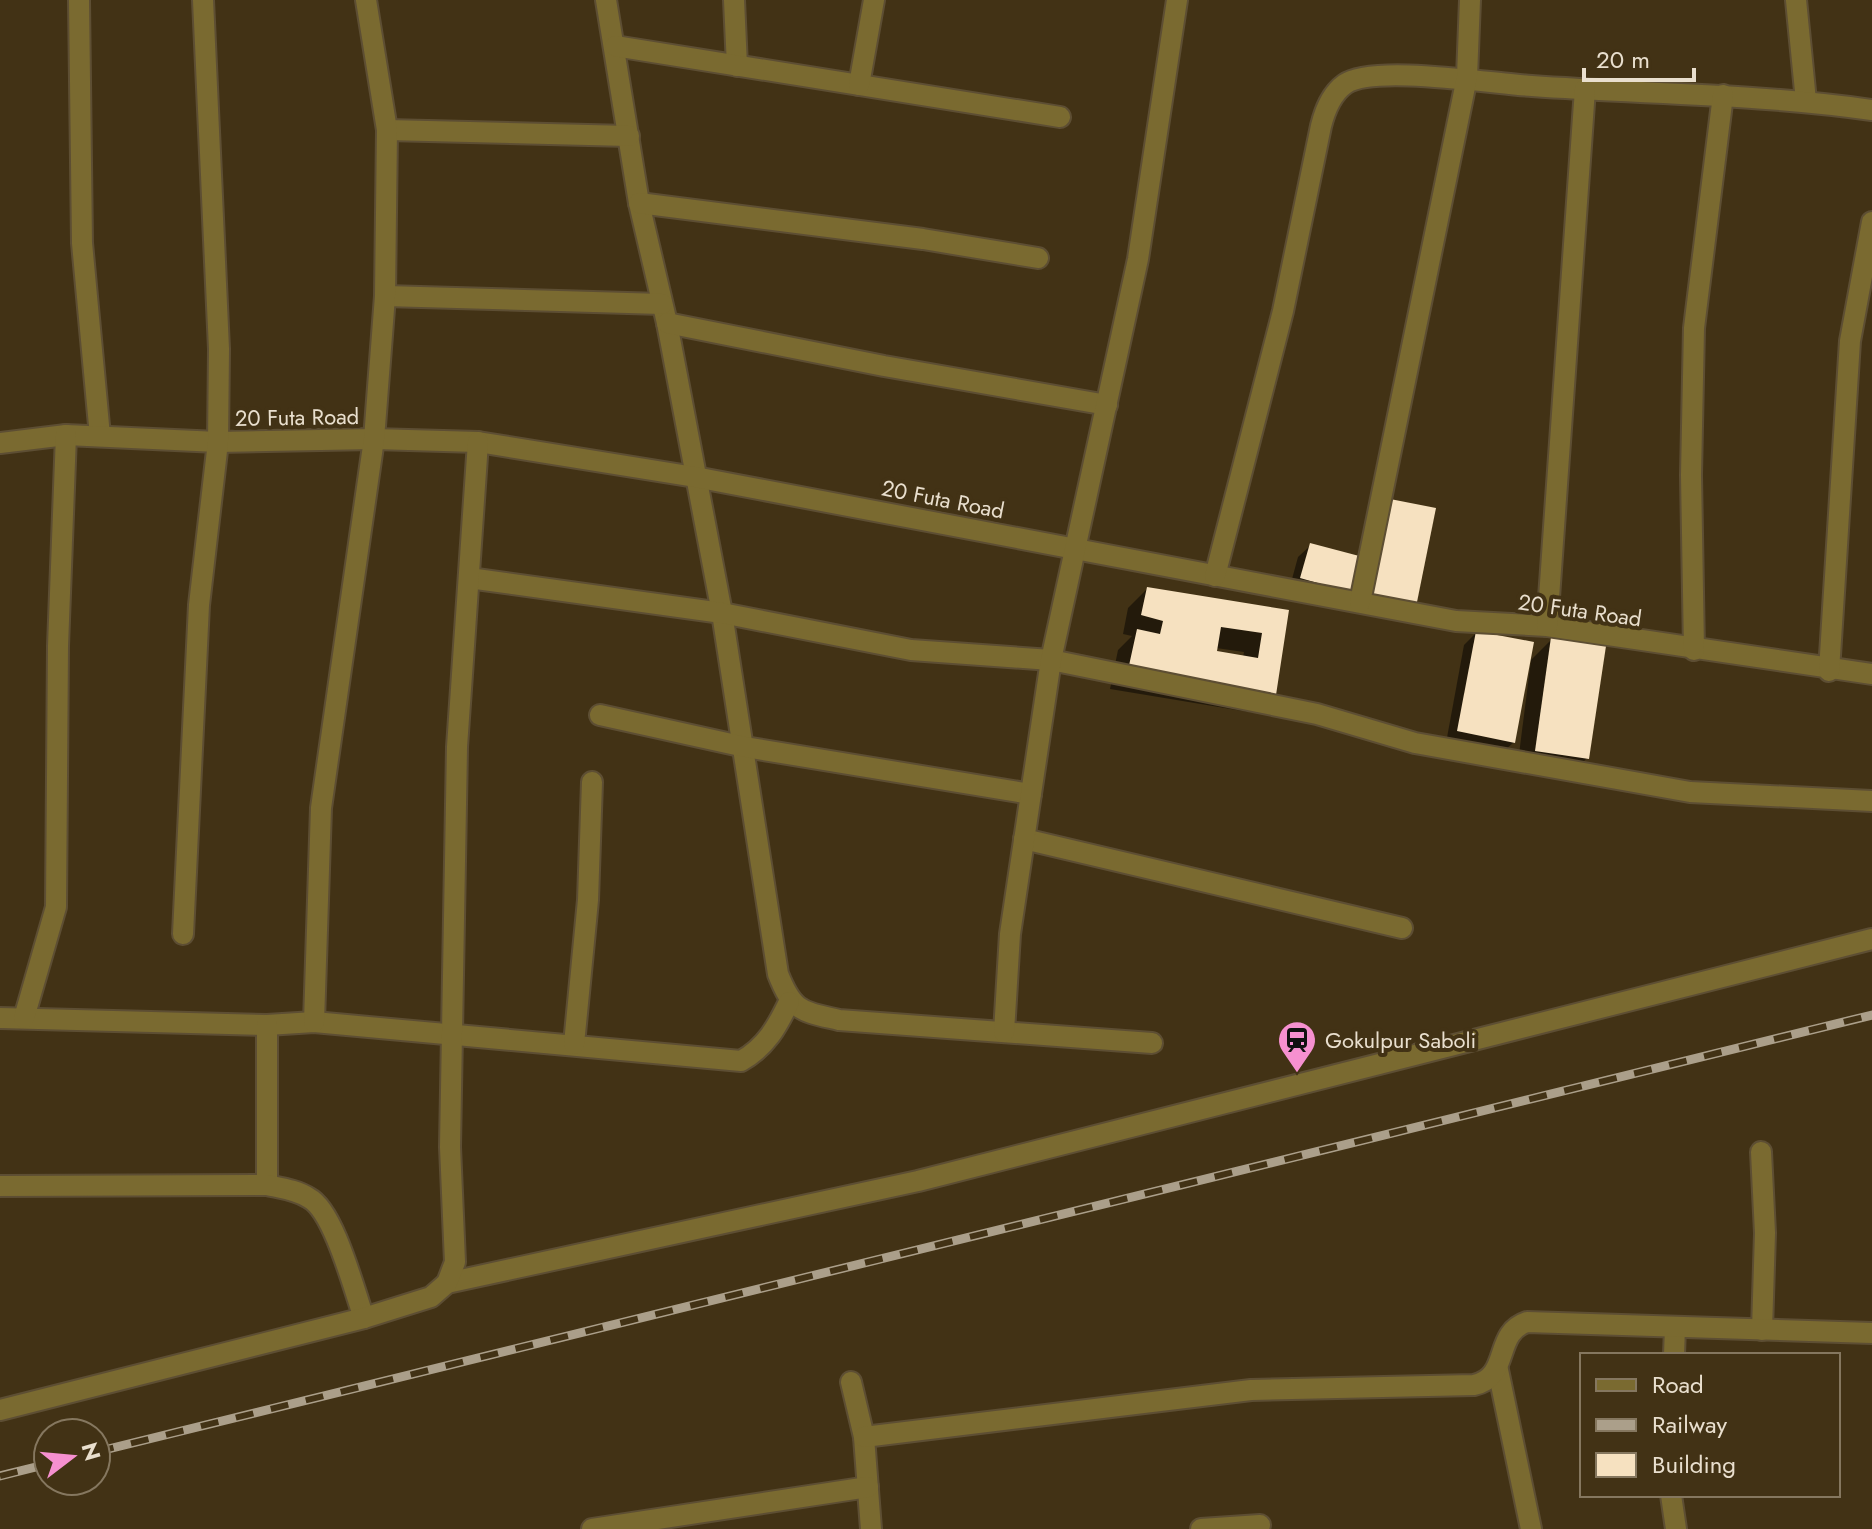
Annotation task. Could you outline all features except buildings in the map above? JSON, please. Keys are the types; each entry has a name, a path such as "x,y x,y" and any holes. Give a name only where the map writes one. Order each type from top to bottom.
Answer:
{"street":[{"path":"79,0 82,243 100,436"},
{"path":"183,934 199,605 218,442 219,349 203,0"},
{"path":"314,1022 321,808 374,439 385,296 387,130 366,0"},
{"path":"606,0 639,203 665,313 722,613 778,974 789,1002 804,1012 839,1020 1152,1043"},
{"path":"734,0 737,66"},
{"path":"859,85 874,0"},
{"path":"1004,1032 1010,934 1051,660 1138,259 1177,0"},
{"path":"1360,602 1467,77 1470,0"},
{"path":"1796,0 1806,101"},
{"path":"615,46 1060,117"},
{"path":"1215,576 1283,311 1327,105 1346,83 1369,78 1467,77 1527,86 1723,95 1872,110"},
{"path":"1547,626 1585,89"},
{"path":"1694,650 1691,475 1694,328 1723,95"},
{"path":"387,130 629,136"},
{"path":"639,203 923,239 1038,258"},
{"path":"1829,671 1850,341 1872,222"},
{"path":"385,296 665,313 884,366 1107,405"},
{"path":"24,1018 56,907 58,646 66,435"},
{"name":"20 Futa Road","path":"0,443 66,435 218,442 374,439 478,442 695,477 1456,621 1547,626 1829,671 1872,674"},
{"path":"0,1410 364,1318 431,1297 447,1283 455,1262 450,1147 457,747 478,442"},
{"path":"469,578 722,613 911,650 1051,660 1317,714 1415,743 1690,792 1872,801"},
{"path":"600,715 745,747 1031,794"},
{"path":"574,1044 588,900 592,782"},
{"path":"1024,839 1402,928"},
{"path":"447,1283 918,1181 1872,939"},
{"path":"0,1018 267,1025 314,1022 741,1061 757,1052 776,1029 789,1002"},
{"path":"267,1025 267,1185"},
{"path":"1761,1152 1765,1233 1762,1330"},
{"path":"0,1186 267,1185 312,1199 328,1219 364,1318"},
{"path":"1531,1529 1498,1370 1506,1337 1514,1327 1527,1322 1872,1333"},
{"path":"1674,1353 1675,1327"},
{"path":"864,1437 1251,1390 1474,1385 1487,1382 1498,1370"},
{"path":"851,1382 864,1437 871,1529"},
{"path":"592,1529 868,1487"},
{"path":"1671,1497 1676,1529"},
{"path":"1201,1529 1260,1525"}],"railway":[{"path":"112,1448 1872,1015"},
{"path":"0,1476 32,1468"}],"place":[{"name":"Gokulpur Saboli","path":"1297,1074"}]}
